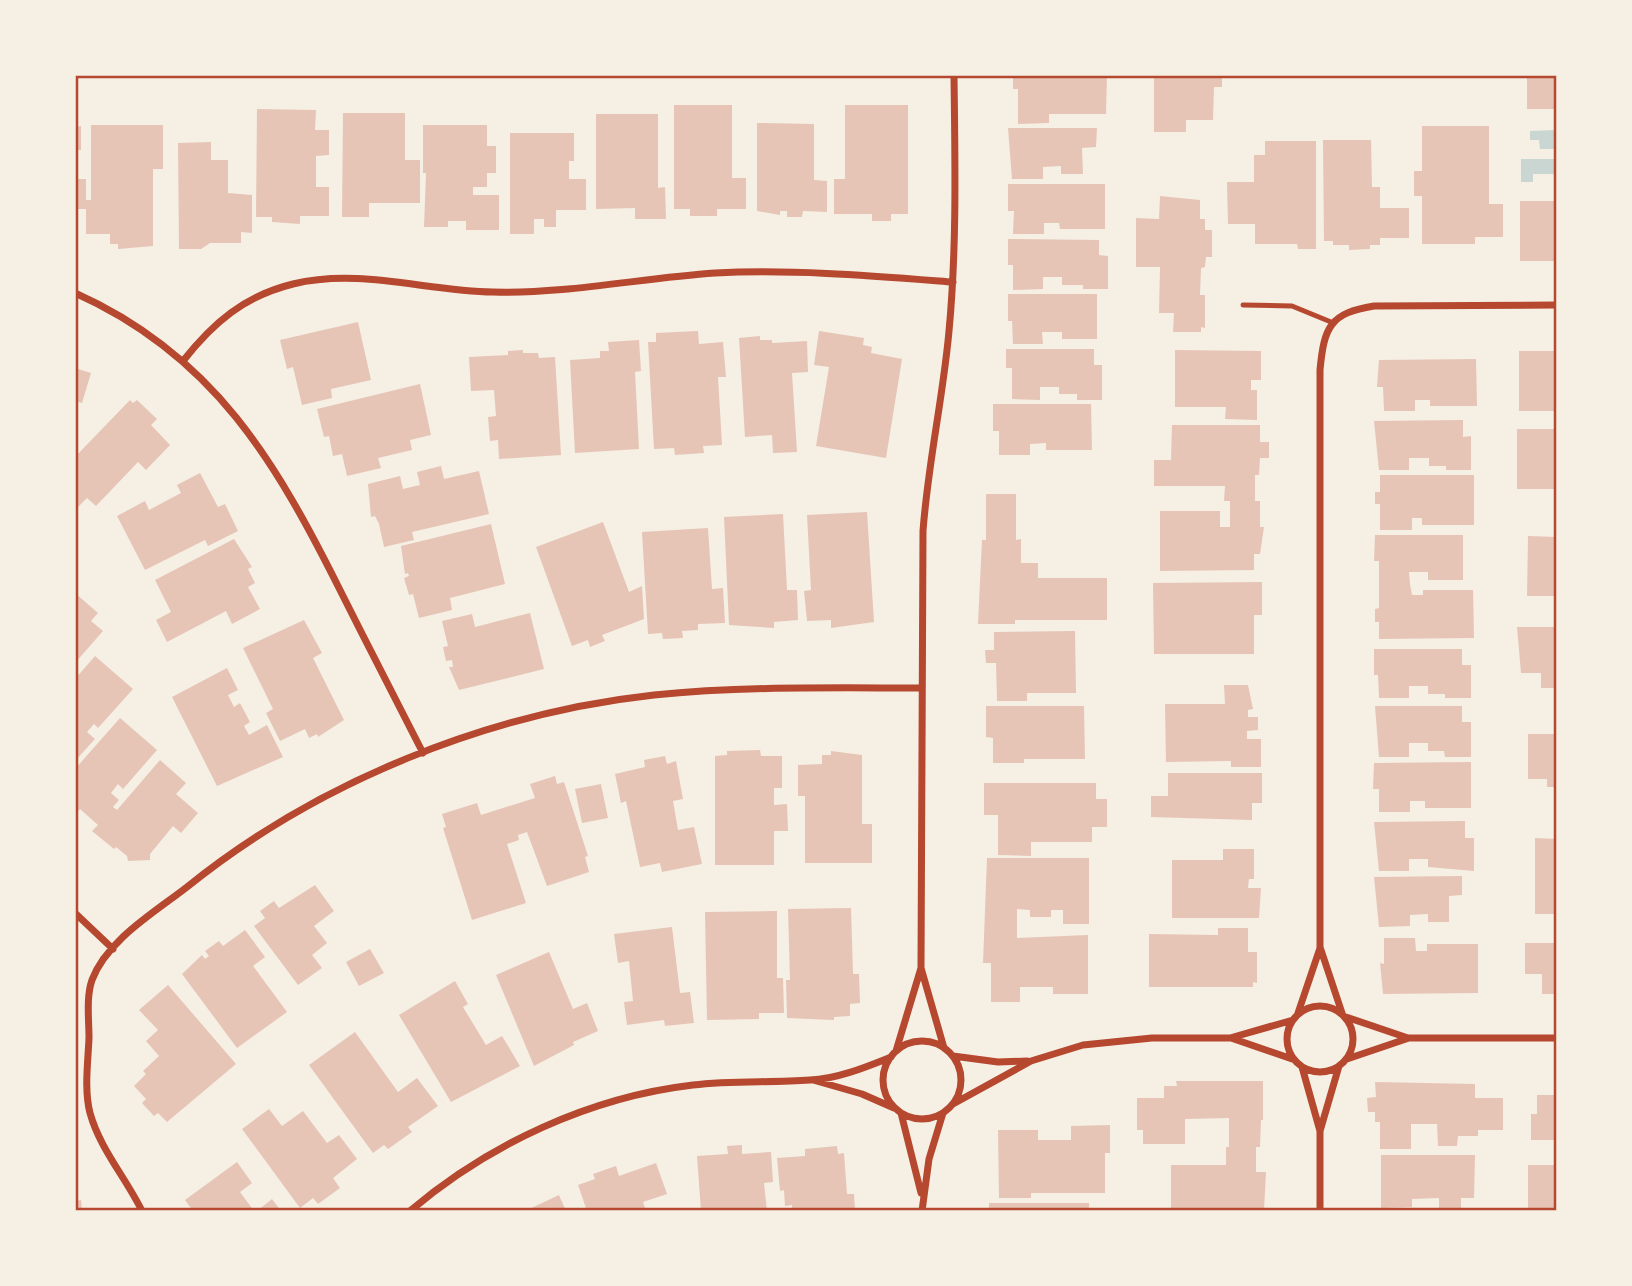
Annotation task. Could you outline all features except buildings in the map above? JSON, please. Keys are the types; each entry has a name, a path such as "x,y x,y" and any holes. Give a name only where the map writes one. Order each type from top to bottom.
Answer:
{"street":[{"path":"944,1048 921,968 923,531 927,469 942,386 953,282 954,75"},
{"path":"183,361 207,330 231,310 258,295 292,284 324,279 384,279 428,287 492,292 566,289 718,273 818,274 953,282"},
{"path":"75,293 138,327 183,361 220,397 253,436 283,481 423,754"},
{"path":"1347,1059 1354,1038 1320,947 1322,342 1331,322 1350,310 1374,306 1557,305"},
{"path":"142,1211 99,1137 90,1111 89,1001 92,981 113,949 203,874 258,837 362,779 470,736 561,710 654,695 765,689 922,688"},
{"path":"75,913 113,949"},
{"path":"1295,1060 1287,1044 1287,1033 1320,947"},
{"path":"921,968 894,1054 884,1073 884,1086 898,1110 922,1197"},
{"path":"812,1080 862,1094 919,1119 943,1113 953,1104 1031,1061 1083,1045 1114,1041 1230,1038 1295,1017 1317,1005 1328,1006 1344,1015 1409,1038"},
{"path":"1230,1038 1295,1060 1318,1072 1409,1038 1557,1038"},
{"path":"410,1211 439,1187 503,1147 604,1105 691,1085 812,1080 894,1054 919,1041 944,1048 953,1056 961,1080 953,1104"},
{"path":"953,1056 998,1062 1031,1061"},
{"path":"1302,1066 1320,1131 1320,1211"},
{"path":"1320,1131 1339,1066"},
{"path":"922,1211 929,1158 943,1113"}],"lane":[{"path":"1243,305 1292,306 1331,322"}],"shaded area":[{"path":"1557,130 1557,149 1540,149 1539,140 1530,140 1530,131"},
{"path":"1521,159 1557,159 1557,174 1533,174 1533,182 1521,182"}]}
